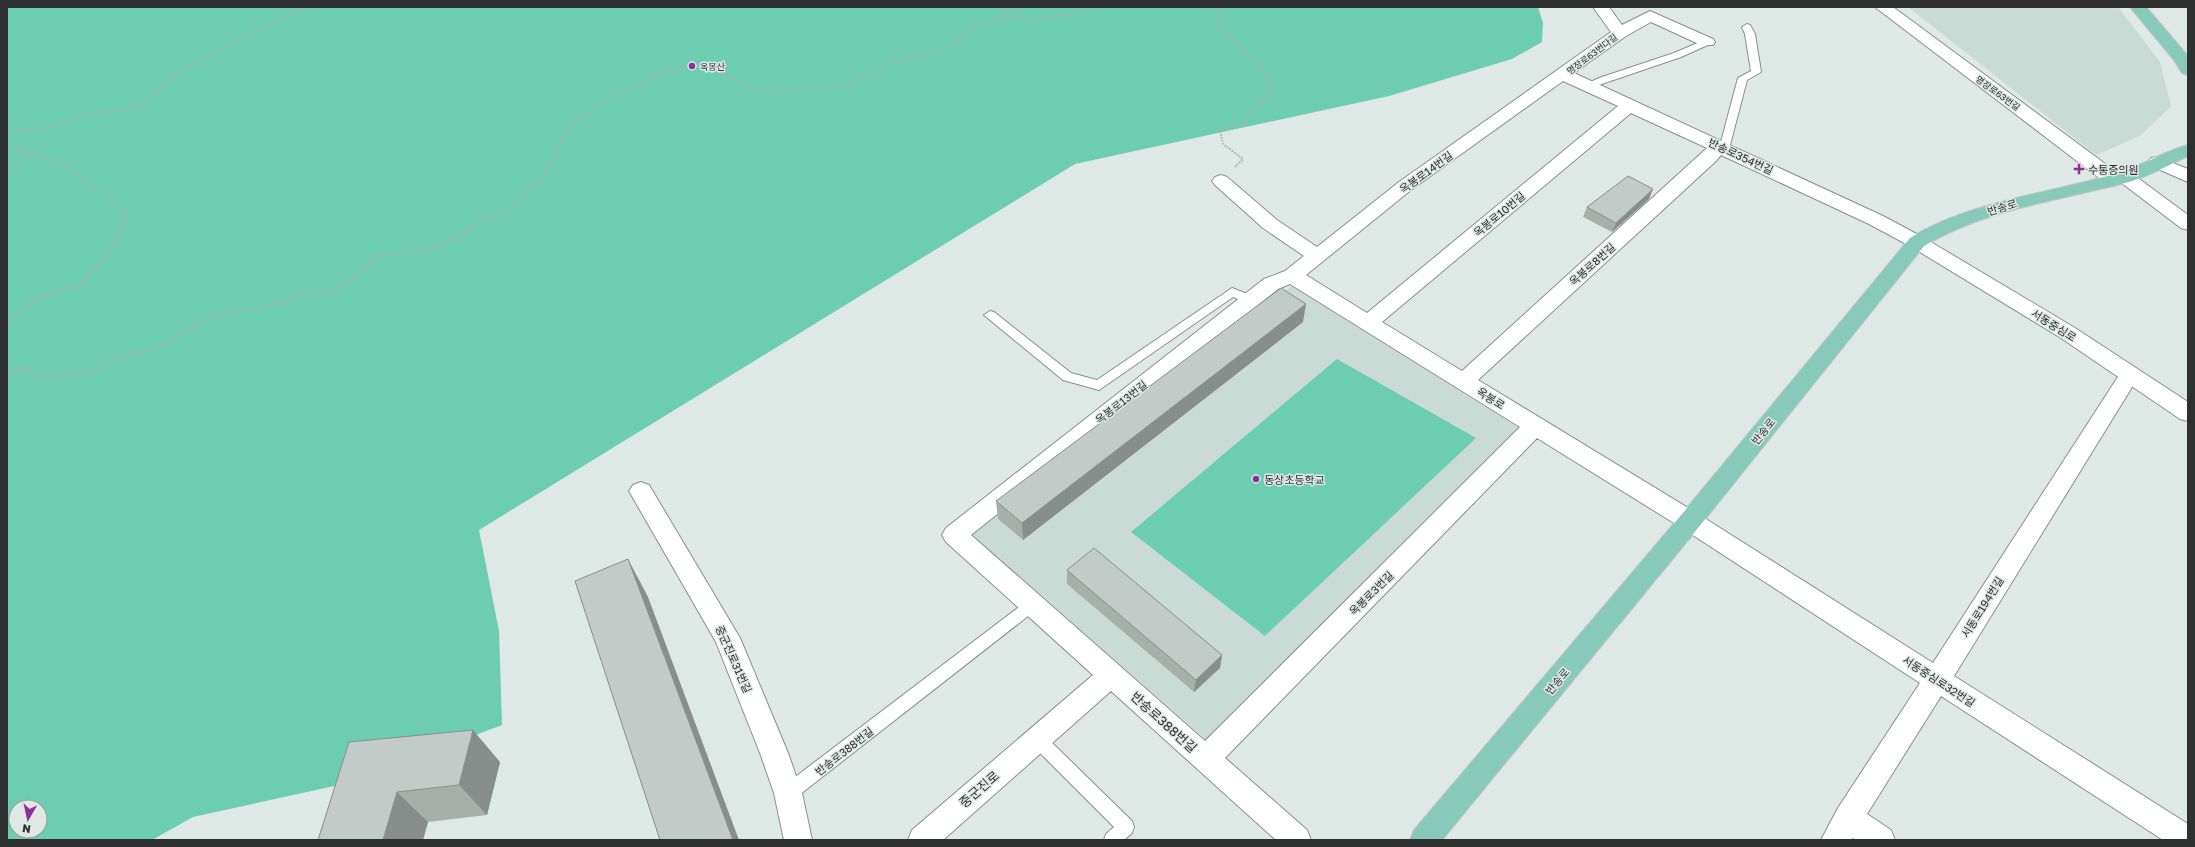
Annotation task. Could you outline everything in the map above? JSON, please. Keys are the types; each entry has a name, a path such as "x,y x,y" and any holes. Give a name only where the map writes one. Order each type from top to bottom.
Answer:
{"main road":[{"path":"2138,7 2181,58 2188,70"},
{"name":"반송로","path":"1424,840 1690,522 1917,242 1934,231 1986,212 2119,178 2188,150"}],"street":[{"name":"명장로63번다길","path":"1601,7 1620,32"},
{"name":"명장로63번길","path":"1884,7 2098,167 2119,178"},
{"name":"명장로63번다길","path":"1564,75 1620,32 1650,16 1707,42"},
{"name":"반송로354번길","path":"1564,75 1876,220 1917,242"},
{"name":"옥봉로14번길","path":"1292,276 1406,186 1564,75"},
{"name":"옥봉로10번길","path":"1368,323 1630,105"},
{"name":"옥봉로8번길","path":"1464,382 1710,157 1718,146"},
{"path":"2157,162 2188,176"},
{"path":"2119,178 2188,224"},
{"path":"1221,180 1270,224 1317,256"},
{"name":"서동중심로","path":"1917,242 2068,333 2188,413"},
{"name":"옥봉로","path":"1292,276 1690,522"},
{"name":"옥봉로13번길","path":"954,535 1271,284 1292,276"},
{"name":"서동로194번길","path":"1842,829 2130,374"},
{"name":"옥봉로3번길","path":"1206,759 1535,426"},
{"name":"중군진로31번길","path":"641,491 727,638 774,753 788,794 798,840"},
{"name":"서동중심로32번길","path":"1690,522 1937,679 2183,839"},
{"name":"반송로388번길","path":"954,535 1297,840"},
{"name":"중군진로","path":"922,840 1037,738 1111,675"},
{"path":"1842,829 1881,840"}],"lane":[{"path":"1718,146 1725,145 1743,78 1756,72 1750,34 1747,27"},
{"path":"1588,86 1613,75 1683,54 1707,42"},
{"path":"990,315 1067,377 1099,385 1232,292 1251,300"},
{"name":"반송로388번길","path":"788,794 1032,605"},
{"path":"1037,738 1126,827 1112,840"}],"path":[{"path":"7,131 27,133 50,128 81,117 135,106 148,101 167,81 223,46 308,7"},
{"path":"1001,18 1004,12 1020,7"},
{"path":"7,374 24,367 32,374 48,379 56,379 96,370 118,358 154,349 212,317 226,314 233,310 262,309 306,292 329,291 342,287 382,256 432,248 457,237 481,220 506,214 511,210 530,187 542,177 559,153 556,148 568,132 568,128 608,98 617,93 640,86 657,74 687,65 706,68 729,76 747,86 758,87 775,92 810,91 844,87 859,79 879,74 886,65 898,62 904,58 922,56 943,49 953,44 975,26 1001,18 1044,19 1099,7"},
{"path":"1218,7 1220,26 1238,45 1253,55 1264,69 1271,80 1272,95 1249,112 1246,118 1247,124 1220,130 1223,144 1243,159 1221,180"},
{"path":"7,146 61,163 81,175 86,181 123,208 127,217 107,256 82,283 36,299 7,322"},
{"path":"7,176 29,152"}],"shaded area":[{"path":"1908,7 2118,7 2160,62 2171,106 2140,136 2096,155"},
{"name":"동상초등학교","path":"1292,286 1524,431 1209,742 971,535 973,528"}],"green space":[{"path":"7,7 1538,7 1543,23 1542,42 1512,59 1389,96 1075,164 479,530 499,631 502,725 348,783 193,817 152,840 7,840"},
{"path":"1337,359 1476,438 1265,636 1131,532"}],"building":[{"path":"1628,176 1653,189 1616,223 1587,207"},
{"path":"1281,288 1306,304 1022,523 996,501"},
{"path":"1094,548 1222,655 1196,680 1067,570"},
{"path":"628,559 733,840 660,840 575,581"},
{"path":"473,730 459,785 397,792 383,840 318,840 349,742"}],"place":[{"name":"옥봉산","path":"692,66"},
{"name":"수통증의원","path":"2079,169"},
{"name":"동상초등학교","path":"1256,479"}]}
